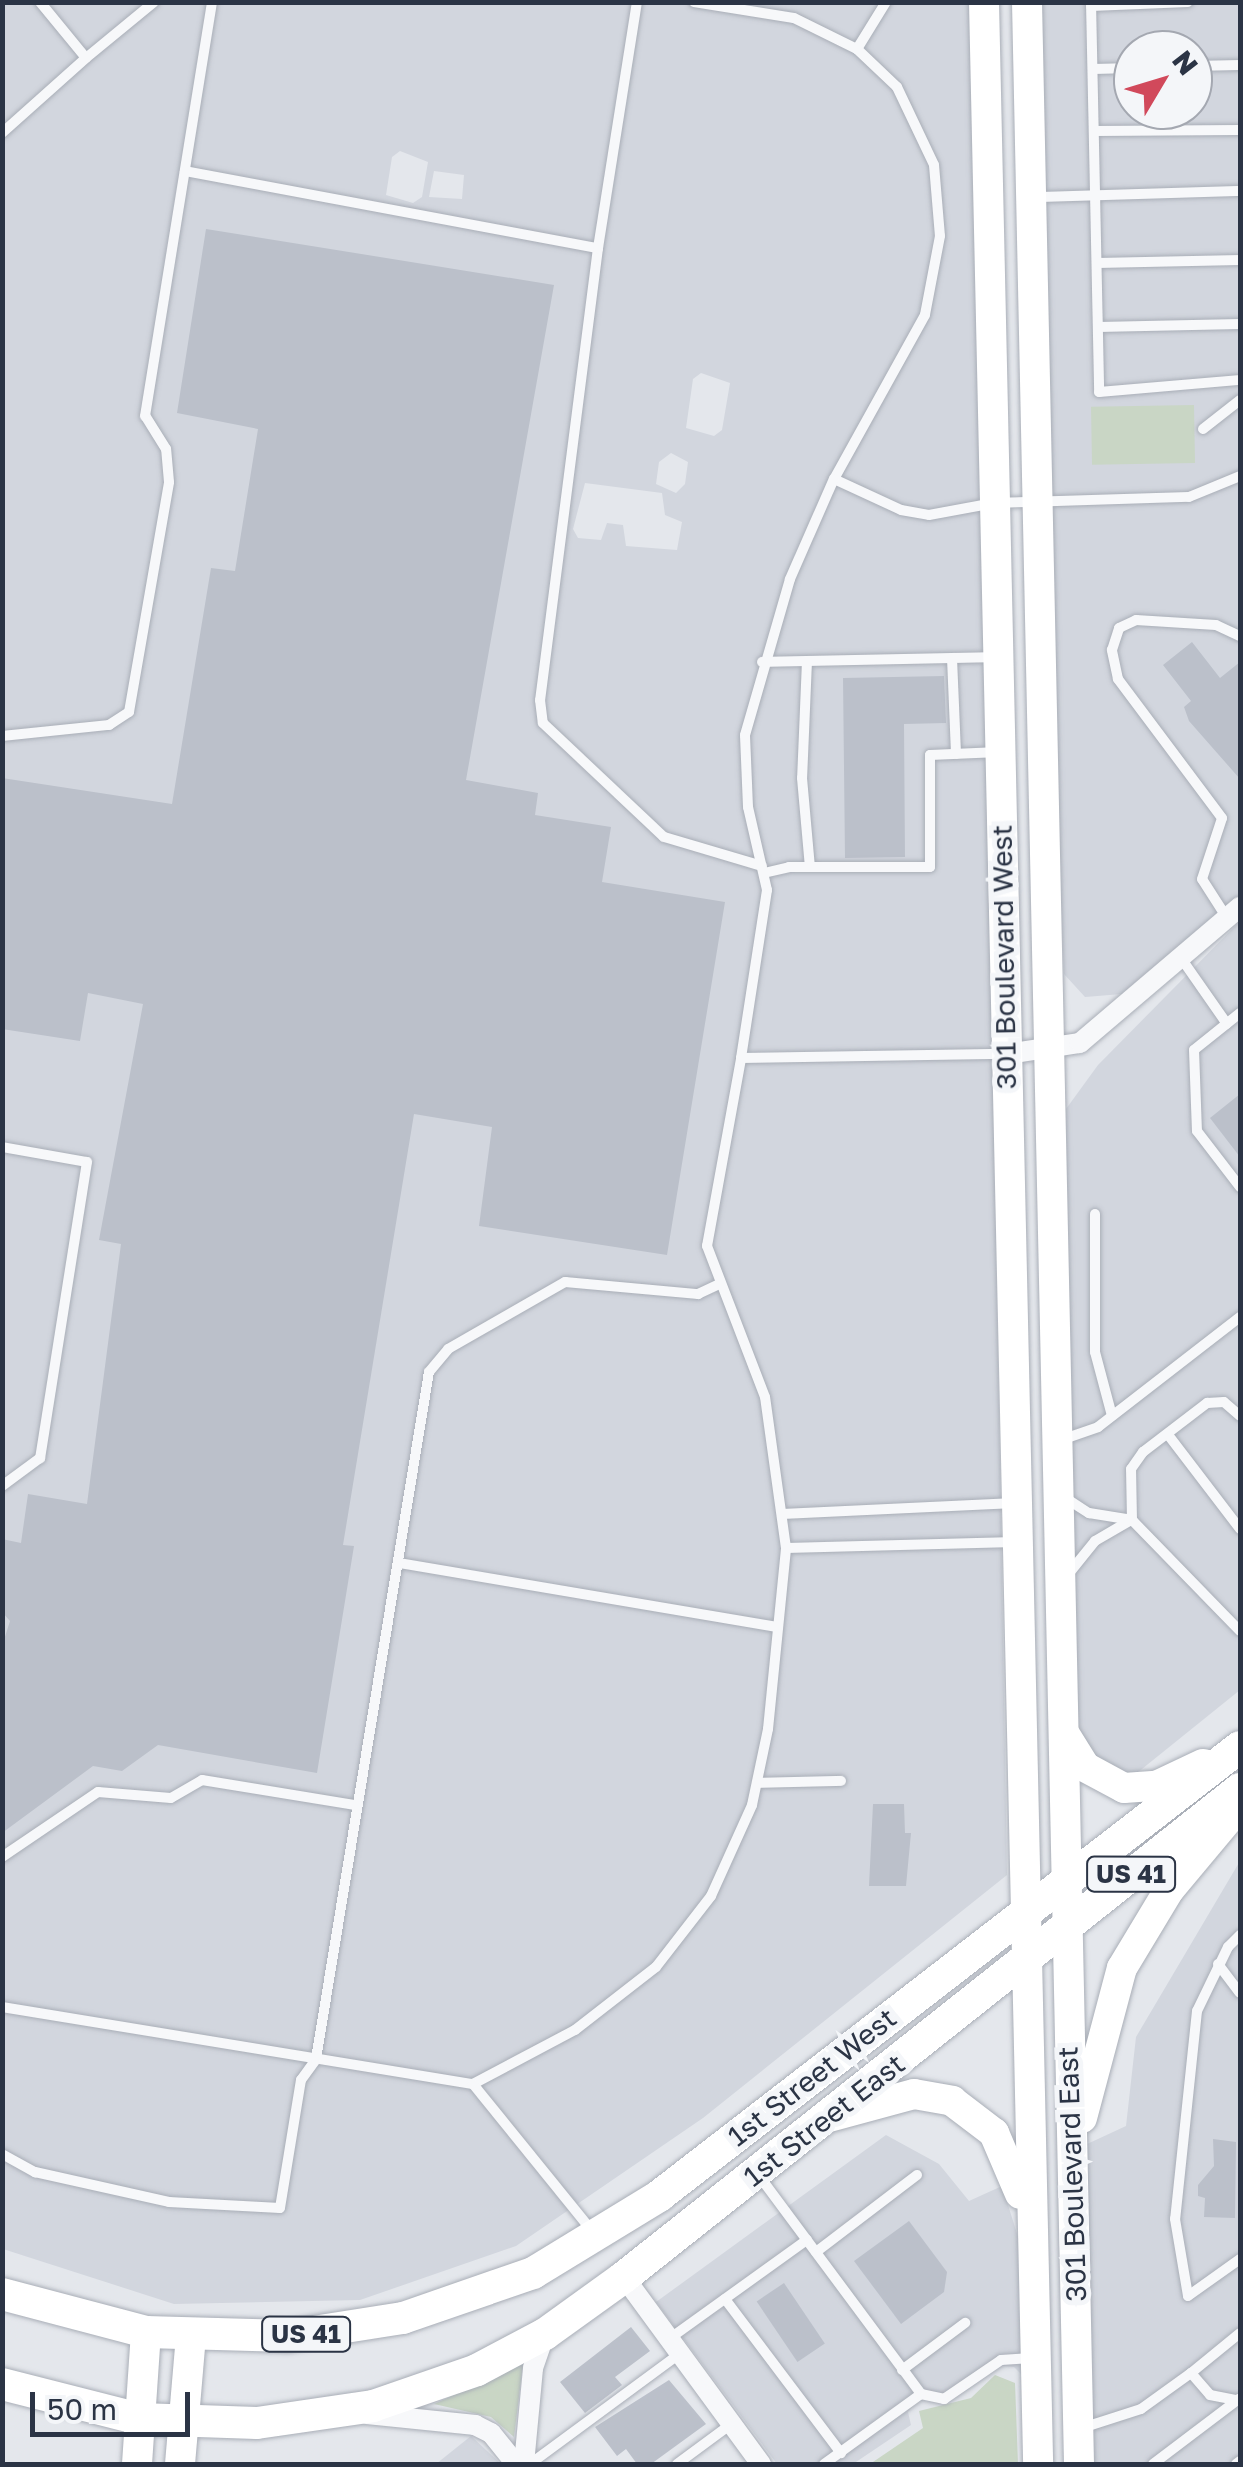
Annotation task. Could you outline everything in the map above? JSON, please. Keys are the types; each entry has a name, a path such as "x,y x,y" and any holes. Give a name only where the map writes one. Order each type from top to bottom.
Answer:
{"main road":[{"name":"301 Boulevard West","path":"984,2 1024,1912"},
{"name":"301 Boulevard West","path":"1027,2 1051,1052 1064,1883"},
{"path":"1064,1732 1086,1767 1124,1788 1170,1781 1240,1746"},
{"name":"US 41","path":"1024,1912 1240,1746"},
{"name":"US 41","path":"1024,1963 1240,1788"},
{"path":"1072,2165 1101,2027 1122,1968 1169,1890 1240,1805"},
{"name":"301 Boulevard East","path":"1064,1883 1080,2464"},
{"name":"301 Boulevard East","path":"1024,1912 1038,2464"},
{"name":"1st Street West","path":"598,2238 1024,1912"},
{"name":"1st Street East","path":"624,2278 1024,1963"},
{"path":"829,2117 914,2094 939,2096 970,2110 1010,2159 1032,2240"},
{"name":"US 41","path":"2,2294 146,2332 288,2336 403,2318 509,2283 598,2238"},
{"name":"US 41","path":"2,2384 139,2419 186,2424 345,2412 449,2382 545,2334 624,2278"},
{"path":"138,2464 146,2332"},
{"path":"180,2464 191,2336"}],"street":[{"path":"1007,1054 1051,1052 1080,1043 1234,912"},
{"path":"624,2278 762,2464"},
{"path":"523,2464 533,2368 545,2334"},
{"path":"345,2412 475,2425 491,2433 523,2464"}],"lane":[{"path":"40,2 86,58"},
{"path":"2,133 154,2"},
{"path":"2,736 109,725 128,712 170,482 166,449 145,416 212,2"},
{"path":"638,2 598,248 540,712 550,735 664,838 763,870 930,867 930,754 1000,752"},
{"path":"2,2007 473,2084 575,2030 660,1963 711,1896 758,1782 786,1548 765,1397 719,1284 708,1231 766,904 744,773 745,735 762,662 834,478 914,342 940,236 934,165 923,132 897,87 857,48 794,18 694,2"},
{"path":"857,48 886,2"},
{"path":"1188,2 1091,4 1100,392 1240,380"},
{"path":"1213,66 1240,65"},
{"path":"1092,69 1113,68"},
{"path":"1094,131 1240,130"},
{"path":"185,170 598,248"},
{"path":"1031,197 1240,192"},
{"path":"1097,264 1240,260"},
{"path":"1098,327 1240,324"},
{"path":"1203,429 1240,400"},
{"path":"834,478 916,514 994,503 1189,496 1240,476"},
{"path":"1234,912 1202,879 1222,818 1118,679 1112,650 1119,628 1136,620 1216,624 1240,636"},
{"path":"762,662 998,657"},
{"path":"952,658 956,754"},
{"path":"806,661 802,778 810,867"},
{"path":"1181,958 1227,1024"},
{"path":"1240,1013 1194,1050 1198,1131 1240,1187"},
{"path":"741,1058 1007,1054"},
{"path":"2,1147 87,1162 40,1458 2,1486"},
{"path":"1094,1214 1095,1352 1112,1416"},
{"path":"2,2154 35,2172 169,2202 280,2208 300,2080 316,2059 354,1805 399,1563 426,1381 440,1355 565,1282 698,1294 719,1284"},
{"path":"1058,1441 1112,1416 1240,1317"},
{"path":"1132,1520 1132,1470 1207,1403 1224,1402 1240,1416"},
{"path":"1169,1436 1240,1529"},
{"path":"1059,1494 1090,1513 1132,1520 1240,1631"},
{"path":"782,1514 1016,1503"},
{"path":"1061,1594 1078,1556 1132,1520"},
{"path":"786,1548 1017,1542"},
{"path":"399,1563 777,1626"},
{"path":"2,1857 98,1792 171,1798 202,1780 354,1805"},
{"path":"758,1782 841,1781"},
{"path":"1240,1934 1218,1964 1197,2011 1175,2219 1188,2296 1240,2259"},
{"path":"1218,1964 1240,1993"},
{"path":"473,2084 598,2238"},
{"path":"757,2172 921,2394 944,2400 1000,2360 1035,2357"},
{"path":"816,2252 917,2175"},
{"path":"523,2464 674,2347 725,2299 806,2240"},
{"path":"725,2299 841,2453"},
{"path":"902,2370 965,2323"},
{"path":"1078,2429 1141,2408 1191,2374 1240,2333"},
{"path":"1191,2374 1210,2395 1240,2400"},
{"path":"824,2464 921,2394"},
{"path":"1153,2464 1240,2400"},
{"path":"677,2464 731,2424"}],"shaded area":[{"path":"3,3 975,3 1007,1875 703,2118 516,2246 360,2300 174,2304 3,2249","holes":["400,151 428,162 422,197 413,203 386,195 392,157","434,171 464,175 462,199 429,197","701,373 730,383 722,430 714,436 686,428 693,379","671,453 688,462 685,484 676,493 656,484 659,462","585,483 662,493 665,515 682,522 677,550 626,546 623,525 607,523 601,540 578,538 573,529"]},
{"path":"1039,3 1240,3 1240,894 1122,994 1085,997 1064,974 1044,498"},
{"path":"1240,921 1240,1690 1132,1777 1103,1768 1072,1719 1066,1109 1098,1065"},
{"path":"1240,1861 1240,2464 1090,2464 1085,2145 1126,2126 1136,2037"},
{"path":"886,2135 939,2164 969,2201 1002,2186 1020,2243 1023,2376 1014,2367 993,2365 966,2390 916,2402 908,2412 911,2425 853,2464 777,2464 656,2302"},
{"path":"471,2436 501,2464 436,2464"}],"green space":[{"path":"1194,405 1195,463 1092,465 1091,407"},
{"path":"523,2364 514,2437 491,2417 434,2404"},
{"path":"995,2375 1015,2383 1018,2464 870,2464 923,2428 919,2411 971,2398"}],"building":[{"path":"206,229 554,285 466,780 538,793 535,815 611,827 602,882 725,902 667,1255 479,1226 492,1127 414,1114 343,1545 354,1546 317,1773 158,1745 122,1771 93,1766 2,1833 2,1646 10,1621 2,1612 2,1539 21,1543 28,1494 87,1504 121,1244 99,1240 143,1004 88,993 80,1041 2,1029 2,778 172,804 211,568 235,571 258,429 177,413"},
{"path":"1192,642 1220,678 1240,662 1240,779 1189,721 1184,707 1191,701 1163,665"},
{"path":"944,676 946,723 904,724 905,857 845,858 843,678"},
{"path":"1240,1094 1240,1157 1210,1118"},
{"path":"873,1804 904,1804 905,1833 911,1833 906,1886 869,1886"},
{"path":"1213,2139 1236,2142 1235,2218 1204,2217 1205,2198 1198,2196 1198,2185 1214,2166"},
{"path":"909,2221 947,2272 944,2292 901,2324 854,2261"},
{"path":"784,2283 825,2344 797,2362 757,2301"},
{"path":"631,2327 650,2351 615,2377 622,2385 585,2413 560,2382"},
{"path":"669,2380 706,2424 651,2464 637,2464 626,2449 617,2456 595,2427"}]}
